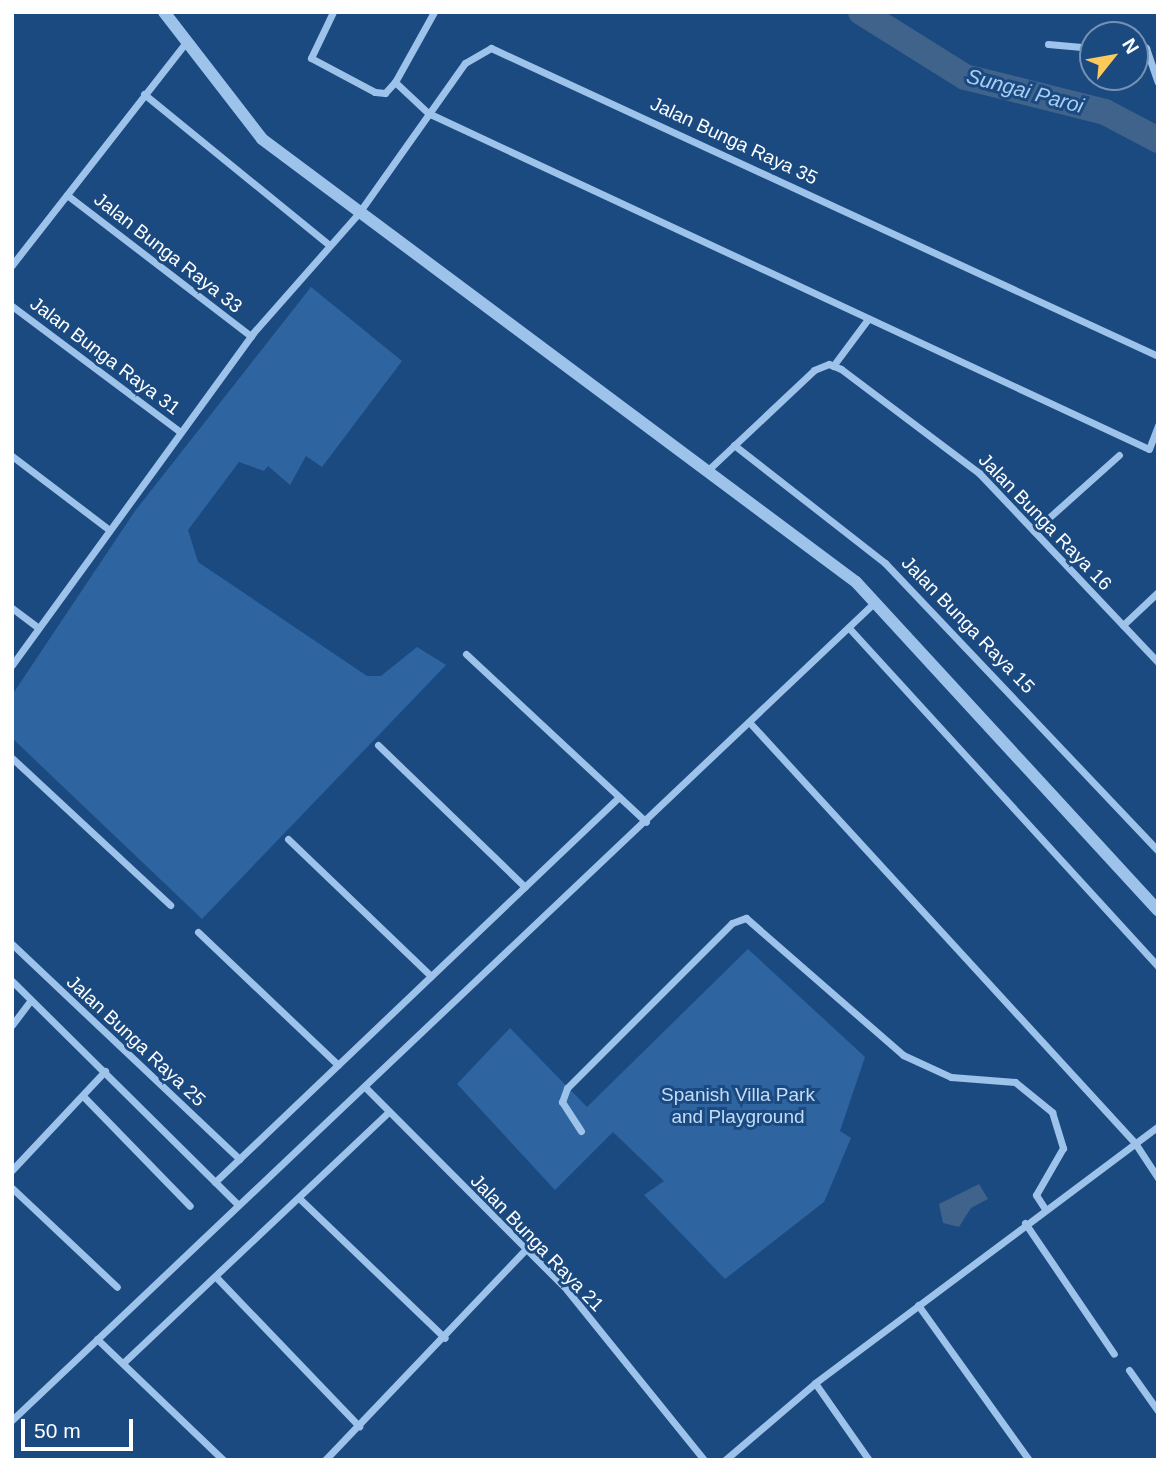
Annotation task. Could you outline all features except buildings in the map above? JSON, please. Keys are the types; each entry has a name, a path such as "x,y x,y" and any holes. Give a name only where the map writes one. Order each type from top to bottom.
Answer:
{"street":[{"path":"164,12 184,44 262,139 358,214 707,471 876,602 1158,910"},
{"path":"333,12 311,58 375,92 385,93 396,82 434,12"},
{"path":"12,265 184,44"},
{"path":"1048,44 1079,47"},
{"name":"Jalan Bunga Raya 35","path":"12,665 107,528 251,336 358,214 428,113 477,52 507,53 1158,356"},
{"path":"1149,56 1158,82"},
{"path":"396,82 428,113 1149,449 1158,425"},
{"path":"144,94 329,245"},
{"name":"Jalan Bunga Raya 33","path":"67,195 251,336"},
{"name":"Jalan Bunga Raya 31","path":"12,306 179,431"},
{"path":"707,471 814,370 833,366 868,319"},
{"name":"Jalan Bunga Raya 16","path":"833,366 979,472 1158,662"},
{"name":"Jalan Bunga Raya 15","path":"734,445 885,563 1158,851"},
{"path":"1034,531 1119,454"},
{"path":"12,456 107,528"},
{"path":"1123,625 1158,592"},
{"path":"12,1420 238,1205 366,1088 876,602"},
{"path":"12,608 37,627"},
{"path":"849,628 1158,967"},
{"path":"467,654 646,822"},
{"path":"750,723 1135,1143 1158,1178"},
{"path":"378,745 525,887"},
{"path":"12,758 170,905"},
{"path":"215,1181 619,797"},
{"path":"288,839 431,976"},
{"path":"581,1131 562,1102 567,1088 733,923 746,918 903,1055 951,1077 1015,1082 1052,1112 1063,1148 1035,1195 1045,1209"},
{"path":"198,932 338,1065"},
{"name":"Jalan Bunga Raya 25","path":"12,944 239,1159"},
{"path":"12,981 238,1205"},
{"path":"12,1025 32,1000"},
{"path":"12,1170 105,1071"},
{"name":"Jalan Bunga Raya 21","path":"366,1088 567,1290 704,1460"},
{"path":"83,1096 190,1206"},
{"path":"122,1363 301,1200 388,1112"},
{"path":"724,1460 815,1383 1025,1223 1158,1126"},
{"path":"12,1188 117,1287"},
{"path":"301,1200 445,1338"},
{"path":"1025,1223 1114,1354"},
{"path":"325,1460 445,1338 526,1249"},
{"path":"216,1277 359,1426"},
{"path":"918,1305 1029,1460"},
{"path":"97,1339 223,1460"},
{"path":"1129,1370 1158,1411"},
{"path":"815,1383 869,1460"}],"green space":[{"path":"311,287 402,361 322,467 306,456 290,485 268,466 264,471 239,462 188,530 198,562 367,676 381,676 417,647 446,665 202,919 12,738 12,695 135,511"},
{"name":"Spanish Villa Park and Playground","path":"748,949 865,1057 840,1131 851,1138 824,1202 725,1279 644,1195 664,1181 613,1132 555,1190 457,1084 510,1028 587,1107"}],"shaded area":[{"path":"979,1184 988,1199 971,1208 959,1227 943,1223 939,1204"}],"waterway":[{"name":"Sungai Paroi","path":"861,12 965,77 1105,112 1158,140"}]}
